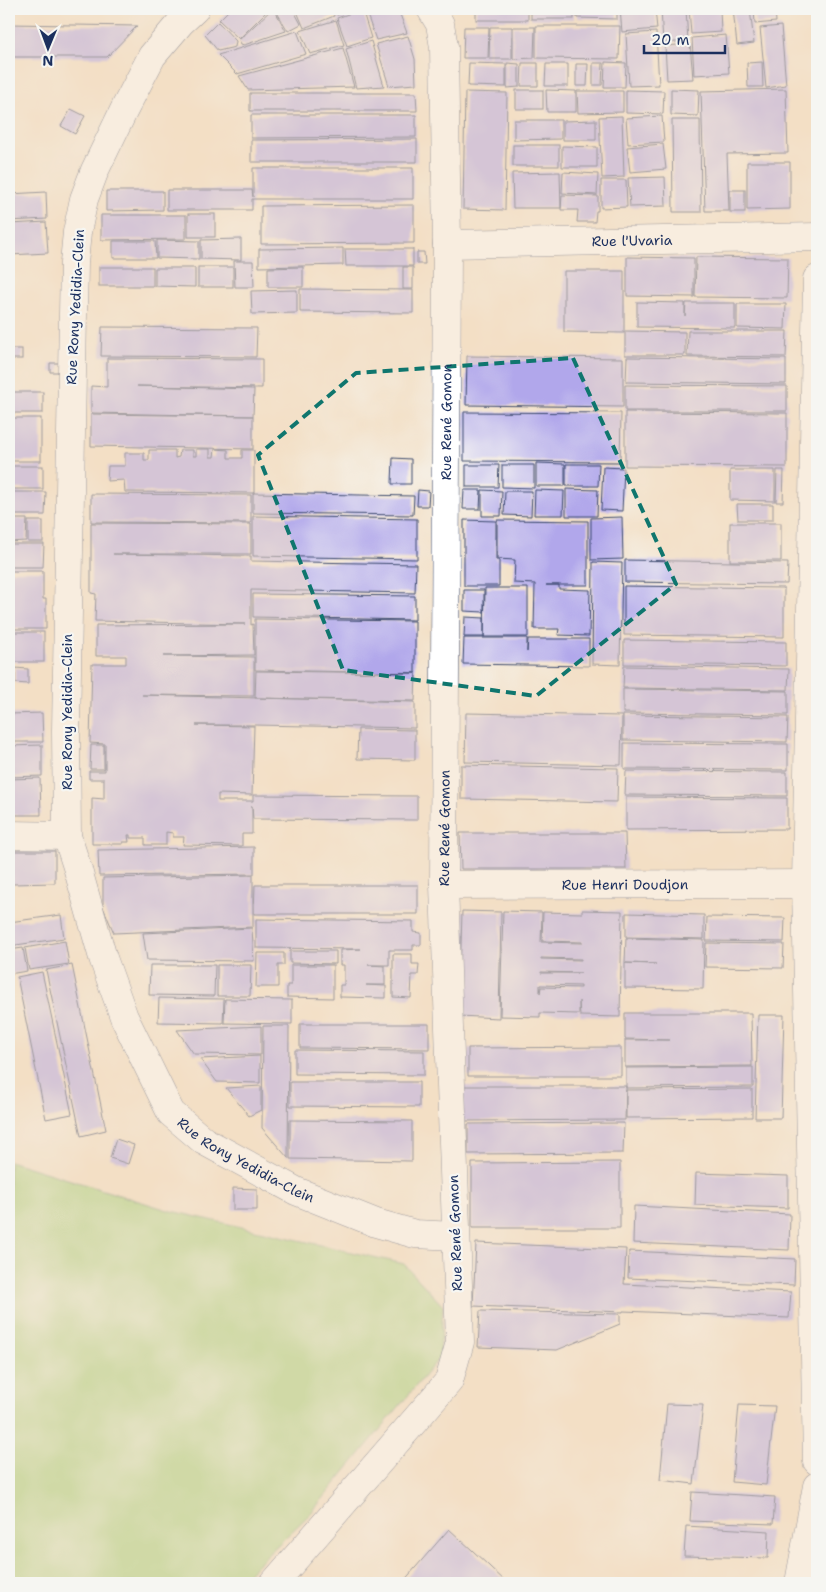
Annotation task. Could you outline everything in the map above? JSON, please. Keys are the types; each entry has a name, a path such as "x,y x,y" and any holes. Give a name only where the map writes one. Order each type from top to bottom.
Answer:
{"street":[{"name":"Rue Rony Yedidia-Clein","path":"195,9 181,22 152,56 129,99 95,170 84,199 77,232 74,262 66,692 67,836 103,958 124,1017 171,1112 204,1141 296,1191 376,1223 415,1234 455,1236"},
{"name":"Rue René Gomon","path":"274,1583 449,1380 460,1342 444,885 447,244 444,48 440,24 431,9"},
{"name":"Rue l'Uvaria","path":"447,244 817,237"},
{"path":"817,279 815,606 806,884 817,1461"},
{"path":"9,835 67,836"},
{"name":"Rue Henri Doudjon","path":"444,885 806,884"},
{"path":"799,1583 817,1486"}],"highlighted area":[{"path":"573,358 676,584 536,696 343,670 258,455 356,373"}],"green space":[{"path":"9,1161 171,1211 404,1264 443,1306 440,1357 311,1513 238,1583 9,1583"}],"building":[{"path":"230,9 269,9 239,39 219,20"},
{"path":"274,9 286,31 244,45 241,44 239,40"},
{"path":"275,9 293,9 301,24 288,31"},
{"path":"296,9 332,9 334,16 304,28"},
{"path":"334,9 352,9 337,15"},
{"path":"362,9 371,38 347,46 337,18"},
{"path":"365,9 398,9 407,33 376,40"},
{"path":"476,9 528,9 528,20 476,20"},
{"path":"531,9 574,9 574,19 531,19"},
{"path":"577,9 617,9 617,19 577,18"},
{"path":"620,9 655,9 657,29 622,32"},
{"path":"661,9 686,9 688,41 663,43"},
{"path":"689,9 720,9 721,32 691,34"},
{"path":"733,9 750,9 754,43 737,45"},
{"path":"754,9 775,9 776,22 755,24"},
{"path":"336,20 344,45 310,54 300,31"},
{"path":"218,22 236,41 235,47 218,51 205,35"},
{"path":"9,24 137,26 107,57 9,57"},
{"path":"536,26 620,26 619,59 536,58"},
{"path":"781,26 786,85 766,88 760,28"},
{"path":"464,27 489,27 488,58 463,58"},
{"path":"490,27 512,27 512,59 489,59"},
{"path":"513,27 535,27 534,58 513,59"},
{"path":"297,31 306,54 237,74 218,55"},
{"path":"656,32 659,85 629,86 626,34"},
{"path":"726,35 729,73 694,75 692,38"},
{"path":"408,36 415,59 416,84 389,86 376,44"},
{"path":"371,41 384,86 356,88 346,49"},
{"path":"690,44 693,79 667,80 665,46"},
{"path":"343,48 354,87 248,90 239,76"},
{"path":"605,62 626,63 625,87 604,87"},
{"path":"762,62 763,87 748,87 747,63"},
{"path":"469,63 506,64 506,87 468,86"},
{"path":"507,63 519,64 519,87 507,88"},
{"path":"522,63 538,63 538,86 521,86"},
{"path":"593,63 603,63 602,85 593,85"},
{"path":"546,64 568,64 568,86 545,86"},
{"path":"576,64 588,64 587,86 576,86"},
{"path":"671,89 699,90 698,116 671,115"},
{"path":"786,89 788,153 727,154 729,211 705,211 701,91"},
{"path":"516,90 543,90 543,109 516,109"},
{"path":"546,90 576,91 576,112 547,112"},
{"path":"626,90 664,91 663,114 626,113"},
{"path":"577,91 623,91 623,112 578,113"},
{"path":"465,92 507,93 505,210 463,209"},
{"path":"250,93 416,93 417,111 250,111"},
{"path":"71,109 85,116 75,134 61,126"},
{"path":"251,115 416,115 416,137 251,138"},
{"path":"622,116 624,177 602,178 599,117"},
{"path":"662,116 664,142 628,144 626,118"},
{"path":"514,120 561,120 561,139 514,140"},
{"path":"596,120 596,140 563,140 563,121"},
{"path":"672,120 700,120 701,212 673,212"},
{"path":"9,123 11,123 10,139 9,139"},
{"path":"417,139 417,162 251,162 251,140"},
{"path":"663,144 666,169 630,172 627,147"},
{"path":"513,145 559,145 559,166 513,166"},
{"path":"562,146 597,147 597,167 562,167"},
{"path":"747,162 790,162 790,209 747,210"},
{"path":"253,168 413,168 413,199 252,199 252,210 167,210 167,190 252,190 253,197"},
{"path":"560,172 561,208 513,208 512,173"},
{"path":"563,172 598,174 597,195 562,193"},
{"path":"665,177 666,206 630,207 628,178"},
{"path":"601,180 626,180 627,207 601,208"},
{"path":"730,190 745,190 745,212 730,212"},
{"path":"106,191 163,191 163,210 106,211"},
{"path":"46,192 47,219 9,221 9,194"},
{"path":"562,195 598,196 598,211 596,211 595,222 577,222 578,210 561,210"},
{"path":"414,205 414,243 261,244 261,206"},
{"path":"188,214 215,214 215,237 188,237"},
{"path":"101,215 186,215 186,239 101,240"},
{"path":"46,222 48,253 9,255 9,224"},
{"path":"241,239 241,260 201,259 201,240"},
{"path":"157,240 199,241 199,259 157,258"},
{"path":"113,241 155,241 156,258 113,258"},
{"path":"343,248 343,265 259,267 259,249"},
{"path":"345,249 413,249 413,266 346,266"},
{"path":"417,252 424,252 425,264 417,264"},
{"path":"627,257 694,258 694,297 627,296"},
{"path":"696,257 788,258 787,298 695,297"},
{"path":"234,261 253,261 254,287 235,287"},
{"path":"99,267 153,267 153,286 99,286"},
{"path":"198,267 233,267 233,287 198,287"},
{"path":"303,267 303,287 268,287 268,268"},
{"path":"403,267 413,267 413,289 403,289"},
{"path":"155,268 195,268 195,287 155,286"},
{"path":"564,271 624,271 624,333 564,332"},
{"path":"300,289 413,290 413,313 300,312"},
{"path":"297,290 297,313 252,314 251,291"},
{"path":"637,302 685,303 685,316 686,303 735,303 735,328 637,327"},
{"path":"737,304 786,304 785,329 737,328"},
{"path":"102,327 257,328 256,357 101,356"},
{"path":"625,331 685,332 685,355 625,355"},
{"path":"688,331 787,331 786,357 687,356"},
{"path":"9,349 22,349 22,359 9,359"},
{"path":"467,356 623,358 623,407 466,405"},
{"path":"627,357 786,359 786,384 626,382"},
{"path":"107,358 262,359 262,388 137,386 254,389 253,416 91,413 91,386 107,387"},
{"path":"50,363 60,363 59,372 50,372"},
{"path":"625,385 787,386 787,411 625,411"},
{"path":"9,392 43,392 43,413 9,413"},
{"path":"464,412 621,413 620,462 464,461"},
{"path":"625,412 787,413 787,467 625,466"},
{"path":"91,414 253,416 253,449 91,446"},
{"path":"9,418 41,418 41,461 9,461"},
{"path":"196,449 210,449 210,457 214,457 215,449 228,450 228,458 242,458 242,450 254,450 254,493 125,492 124,480 107,481 108,466 125,466 125,453 144,453 144,460 149,460 149,450 175,450 175,458 179,457 180,450 193,450 193,456 196,456"},
{"path":"393,458 411,459 411,484 392,484"},
{"path":"536,463 565,464 565,486 536,486"},
{"path":"566,464 599,464 598,486 566,486"},
{"path":"466,465 499,465 498,487 466,487"},
{"path":"502,465 534,465 534,488 502,487"},
{"path":"9,466 43,466 43,489 9,489"},
{"path":"603,467 624,468 622,511 601,510"},
{"path":"730,470 775,470 775,501 730,500"},
{"path":"777,470 784,470 783,502 776,502"},
{"path":"566,489 598,490 597,516 566,516"},
{"path":"418,490 429,491 428,506 417,506"},
{"path":"464,490 481,490 480,509 463,509"},
{"path":"482,490 502,491 501,516 482,516"},
{"path":"535,490 564,491 563,515 534,515"},
{"path":"505,491 532,491 531,516 504,515"},
{"path":"9,492 46,492 45,515 9,515"},
{"path":"253,493 414,496 413,515 253,513"},
{"path":"91,494 251,495 251,523 91,522"},
{"path":"737,504 773,504 773,520 738,520"},
{"path":"253,516 417,519 417,559 253,556"},
{"path":"622,517 623,559 591,560 591,518"},
{"path":"9,519 27,519 26,541 9,542"},
{"path":"464,520 496,521 496,560 499,560 499,586 464,586"},
{"path":"497,520 588,521 588,585 559,585 559,589 590,590 589,636 558,635 559,629 534,629 535,584 514,583 515,560 497,559"},
{"path":"28,521 43,521 43,542 28,542"},
{"path":"91,523 251,524 251,554 113,554 251,556 251,561 416,564 415,593 251,590 251,625 253,624 254,655 163,656 254,657 254,696 142,695 415,702 415,728 196,725 254,726 252,795 218,794 218,801 253,801 253,795 417,796 417,820 253,819 252,806 252,834 242,834 242,846 183,845 184,837 173,837 173,833 166,832 166,845 145,845 145,838 130,838 130,835 128,835 129,842 123,842 123,844 92,844 92,798 104,799 104,779 89,779 89,771 105,771 105,744 90,743 92,664 126,664 126,656 96,656 96,625 245,624 95,621 96,594 91,593"},
{"path":"730,523 781,523 781,561 730,561"},
{"path":"9,544 44,544 43,567 9,567"},
{"path":"625,560 788,563 787,584 625,582"},
{"path":"593,562 622,563 620,665 592,664"},
{"path":"9,571 43,571 43,599 46,599 46,629 9,629"},
{"path":"624,586 784,588 784,637 624,635"},
{"path":"485,588 528,588 528,637 484,637"},
{"path":"464,590 484,590 484,612 464,611"},
{"path":"253,594 415,596 415,620 253,617"},
{"path":"465,617 484,618 484,637 464,637"},
{"path":"255,619 415,621 415,673 255,670"},
{"path":"9,632 44,632 44,662 9,662"},
{"path":"464,638 527,638 527,652 528,639 589,639 589,666 463,664"},
{"path":"624,640 786,642 786,666 624,664"},
{"path":"9,665 12,665 11,708 9,708"},
{"path":"624,666 789,669 788,690 623,688"},
{"path":"15,668 28,669 28,684 15,683"},
{"path":"256,671 416,673 415,701 255,698"},
{"path":"623,689 788,691 788,715 623,713"},
{"path":"42,713 43,742 9,742 9,714"},
{"path":"466,713 622,716 621,765 465,762"},
{"path":"623,715 788,717 787,742 623,740"},
{"path":"358,729 415,730 415,760 357,759"},
{"path":"624,743 788,744 788,770 624,769"},
{"path":"42,745 42,776 9,777 9,746"},
{"path":"91,745 104,745 104,769 90,769"},
{"path":"461,765 618,768 617,802 461,799"},
{"path":"626,771 787,772 787,796 625,795"},
{"path":"40,778 41,815 9,815 9,779"},
{"path":"626,797 787,798 787,829 626,830"},
{"path":"460,833 625,833 626,869 461,869"},
{"path":"254,847 254,874 99,876 98,850"},
{"path":"9,851 55,851 55,883 12,884 12,872 9,872"},
{"path":"253,875 253,927 114,933 103,907 103,878"},
{"path":"255,885 418,885 418,914 254,914"},
{"path":"582,910 622,911 620,1017 580,1016 579,1001 579,1014 540,1013 540,1017 500,1016 503,911 542,912 541,942 582,943 542,941 543,912 582,913","holes":["541,959 581,959 581,960","541,972 581,973 541,973","540,985 581,986 581,988 541,987 540,993"]},
{"path":"462,911 501,912 499,1018 459,1016"},
{"path":"626,913 704,915 704,939 626,937"},
{"path":"61,915 64,938 9,946 9,922"},
{"path":"707,917 785,918 784,942 706,941"},
{"path":"256,919 413,921 413,932 421,933 421,945 413,945 413,950 389,950 389,965 368,965 385,966 385,985 366,985 386,986 386,998 340,997 340,985 344,985 344,965 340,965 340,950 361,949 256,948"},
{"path":"252,928 254,961 147,960 143,933"},
{"path":"626,938 704,940 703,989 625,988"},
{"path":"65,941 69,964 29,970 25,948"},
{"path":"706,943 784,944 783,968 705,967"},
{"path":"23,948 27,971 9,974 9,950"},
{"path":"290,951 336,951 336,964 290,963"},
{"path":"257,953 284,953 284,965 278,965 278,987 256,987"},
{"path":"393,954 412,954 412,964 419,964 418,975 412,975 411,998 393,997"},
{"path":"72,965 106,1130 81,1136 46,970"},
{"path":"150,965 215,965 214,996 149,995"},
{"path":"217,965 251,965 250,996 217,996"},
{"path":"291,965 333,965 333,998 287,997 287,985 291,985"},
{"path":"42,972 72,1114 46,1119 17,977"},
{"path":"159,998 224,999 223,1023 158,1022"},
{"path":"225,999 292,1000 292,1024 224,1023"},
{"path":"625,1013 751,1013 752,1066 625,1067 625,1040 670,1040 625,1039"},
{"path":"758,1015 784,1015 781,1118 755,1118"},
{"path":"300,1024 429,1024 429,1049 300,1048"},
{"path":"261,1026 261,1055 194,1054 177,1030"},
{"path":"263,1026 289,1026 288,1158 262,1128"},
{"path":"621,1047 621,1076 468,1076 468,1048"},
{"path":"295,1050 424,1051 424,1075 295,1074"},
{"path":"260,1056 260,1083 217,1082 200,1059"},
{"path":"753,1067 753,1087 626,1088 626,1068"},
{"path":"290,1082 419,1082 419,1107 290,1106"},
{"path":"261,1086 261,1110 249,1116 226,1088"},
{"path":"462,1086 626,1086 625,1120 462,1121"},
{"path":"752,1089 752,1117 626,1118 626,1090"},
{"path":"290,1120 412,1121 412,1161 290,1159"},
{"path":"624,1123 623,1153 468,1154 468,1124"},
{"path":"116,1139 134,1145 128,1164 110,1158"},
{"path":"620,1162 620,1228 472,1228 472,1163"},
{"path":"696,1173 788,1176 788,1208 695,1205"},
{"path":"233,1188 257,1189 257,1210 233,1210"},
{"path":"634,1206 790,1214 789,1250 633,1243"},
{"path":"476,1243 626,1249 624,1284 791,1292 789,1318 473,1306"},
{"path":"629,1251 795,1259 794,1285 628,1278"},
{"path":"480,1311 620,1314 620,1324 557,1350 478,1347"},
{"path":"667,1404 703,1405 694,1484 660,1480"},
{"path":"739,1405 775,1406 766,1485 732,1482"},
{"path":"692,1492 775,1497 773,1524 690,1521"},
{"path":"686,1526 769,1531 768,1558 684,1556"},
{"path":"449,1529 472,1550 507,1583 402,1583"}]}
